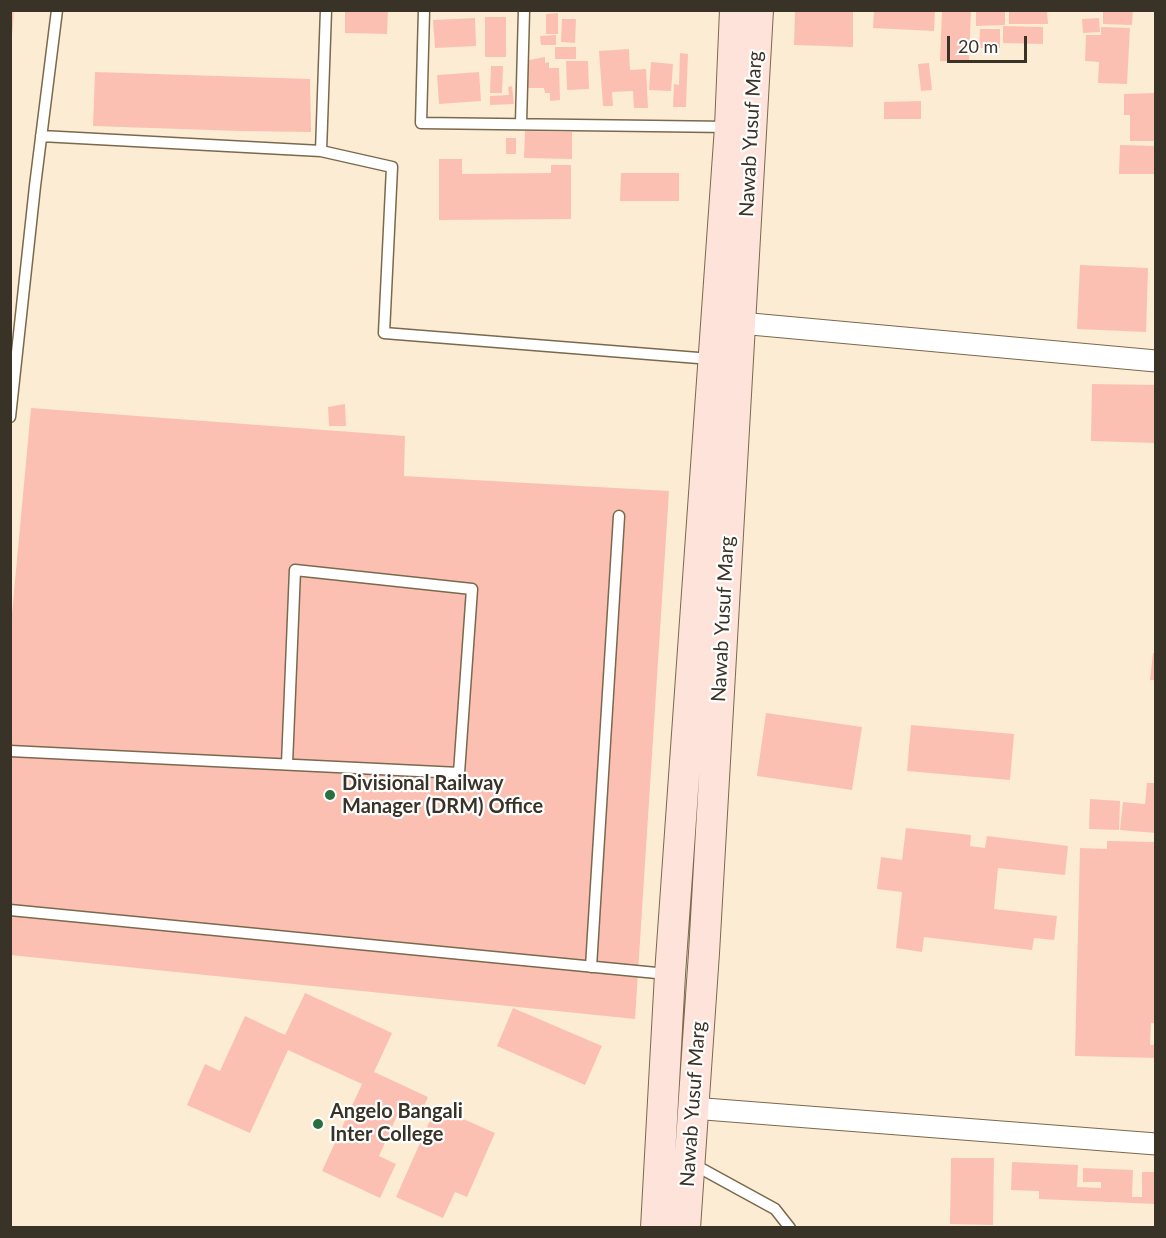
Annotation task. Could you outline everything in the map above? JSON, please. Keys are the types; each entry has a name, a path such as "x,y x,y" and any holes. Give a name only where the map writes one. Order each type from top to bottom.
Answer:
{"main road":[{"path":"656,1227 670,974 730,127 735,10"},
{"name":"Nawab Yusuf Marg","path":"685,1227 704,953 759,10"}],"street":[{"path":"740,323 1155,361"},
{"path":"692,1108 1155,1144"}],"lane":[{"path":"10,417 57,10"},
{"path":"321,151 326,10"},
{"path":"424,10 421,123 730,127"},
{"path":"521,123 524,10"},
{"path":"41,136 321,151 392,167 384,333 713,359"},
{"path":"591,967 619,516"},
{"path":"10,751 459,773 472,589 295,570 287,764"},
{"path":"10,910 670,974"},
{"path":"688,1161 775,1209 790,1227"}],"building":[{"path":"10,10 14,10 12,37 10,37"},
{"path":"345,10 388,10 387,34 345,33"},
{"path":"795,10 853,10 853,47 794,45"},
{"path":"874,10 935,10 934,31 873,28"},
{"path":"942,10 971,10 969,62 940,61"},
{"path":"976,10 1005,10 1005,25 976,26"},
{"path":"1009,10 1047,10 1048,24 1009,24"},
{"path":"1103,10 1133,10 1132,25 1103,24"},
{"path":"558,13 558,34 546,34 546,14"},
{"path":"485,17 506,17 506,57 485,57"},
{"path":"475,18 476,46 435,48 433,20"},
{"path":"1099,18 1100,32 1083,33 1082,19"},
{"path":"562,19 576,19 575,43 561,42"},
{"path":"1003,26 1043,27 1043,44 1003,43"},
{"path":"1101,27 1130,28 1127,84 1098,83 1099,62 1085,61 1086,35 1101,35"},
{"path":"980,29 1000,29 1000,48 979,48"},
{"path":"556,35 556,45 541,45 540,36"},
{"path":"555,47 576,47 576,59 555,59"},
{"path":"629,49 630,70 646,69 648,108 634,108 633,91 612,92 613,106 603,106 599,51"},
{"path":"680,53 688,54 686,107 673,107 674,84 679,85"},
{"path":"545,57 545,63 549,62 549,68 559,68 560,100 550,101 550,93 545,93 544,88 524,88 524,61"},
{"path":"566,61 588,61 589,89 567,90"},
{"path":"651,62 673,64 671,91 649,90"},
{"path":"929,63 932,90 921,91 918,64"},
{"path":"491,66 503,66 502,93 490,93"},
{"path":"95,72 310,79 311,132 93,126"},
{"path":"479,72 481,101 439,104 437,75"},
{"path":"512,86 514,104 490,105 490,96 509,95 508,87"},
{"path":"1156,93 1156,141 1130,141 1130,115 1124,115 1124,94"},
{"path":"921,101 921,119 884,119 884,102"},
{"path":"525,131 572,132 572,159 524,158"},
{"path":"506,138 516,138 516,154 506,154"},
{"path":"1120,145 1156,146 1156,174 1119,174"},
{"path":"439,159 462,159 462,174 551,173 551,165 571,165 571,219 439,220"},
{"path":"621,173 679,173 679,201 620,201"},
{"path":"1080,265 1148,268 1146,332 1077,329"},
{"path":"1092,384 1156,385 1156,443 1091,441"},
{"path":"345,404 346,426 329,426 328,407"},
{"name":"Divisional Railway Manager (DRM) Office","path":"31,408 405,436 404,476 669,491 635,1019 10,955 10,635"},
{"path":"1153,653 1156,653 1156,680 1150,680"},
{"path":"766,713 862,727 852,790 757,776"},
{"path":"911,725 1014,734 1010,780 907,771"},
{"path":"1147,783 1156,783 1156,833 1120,830 1123,802 1145,804"},
{"path":"1090,799 1120,801 1119,830 1089,829"},
{"path":"906,828 971,835 970,846 985,848 987,836 1068,846 1065,875 998,868 994,909 1057,916 1054,940 1034,938 1032,950 924,937 922,952 896,948 902,892 877,889 881,857 902,860"},
{"path":"1107,841 1156,842 1156,1023 1151,1023 1150,1045 1156,1045 1156,1058 1075,1056 1080,848 1107,849"},
{"path":"305,993 392,1033 374,1072 428,1097 419,1117 400,1109 379,1156 396,1164 380,1198 322,1171 362,1084 288,1050 250,1133 187,1105 205,1064 220,1071 245,1016 285,1035"},
{"path":"513,1008 602,1046 585,1085 497,1046"},
{"path":"436,1107 495,1133 467,1197 455,1192 443,1218 396,1197"},
{"path":"951,1158 994,1158 993,1225 950,1224"},
{"path":"1012,1162 1078,1165 1077,1187 1101,1188 1101,1182 1083,1182 1083,1168 1133,1170 1132,1197 1142,1197 1142,1172 1156,1172 1156,1204 1039,1199 1039,1191 1011,1190"}],"place":[{"name":"Divisional Railway Manager (DRM) Office","path":"330,795"},
{"name":"Angelo Bangali Inter College","path":"318,1124"}]}
